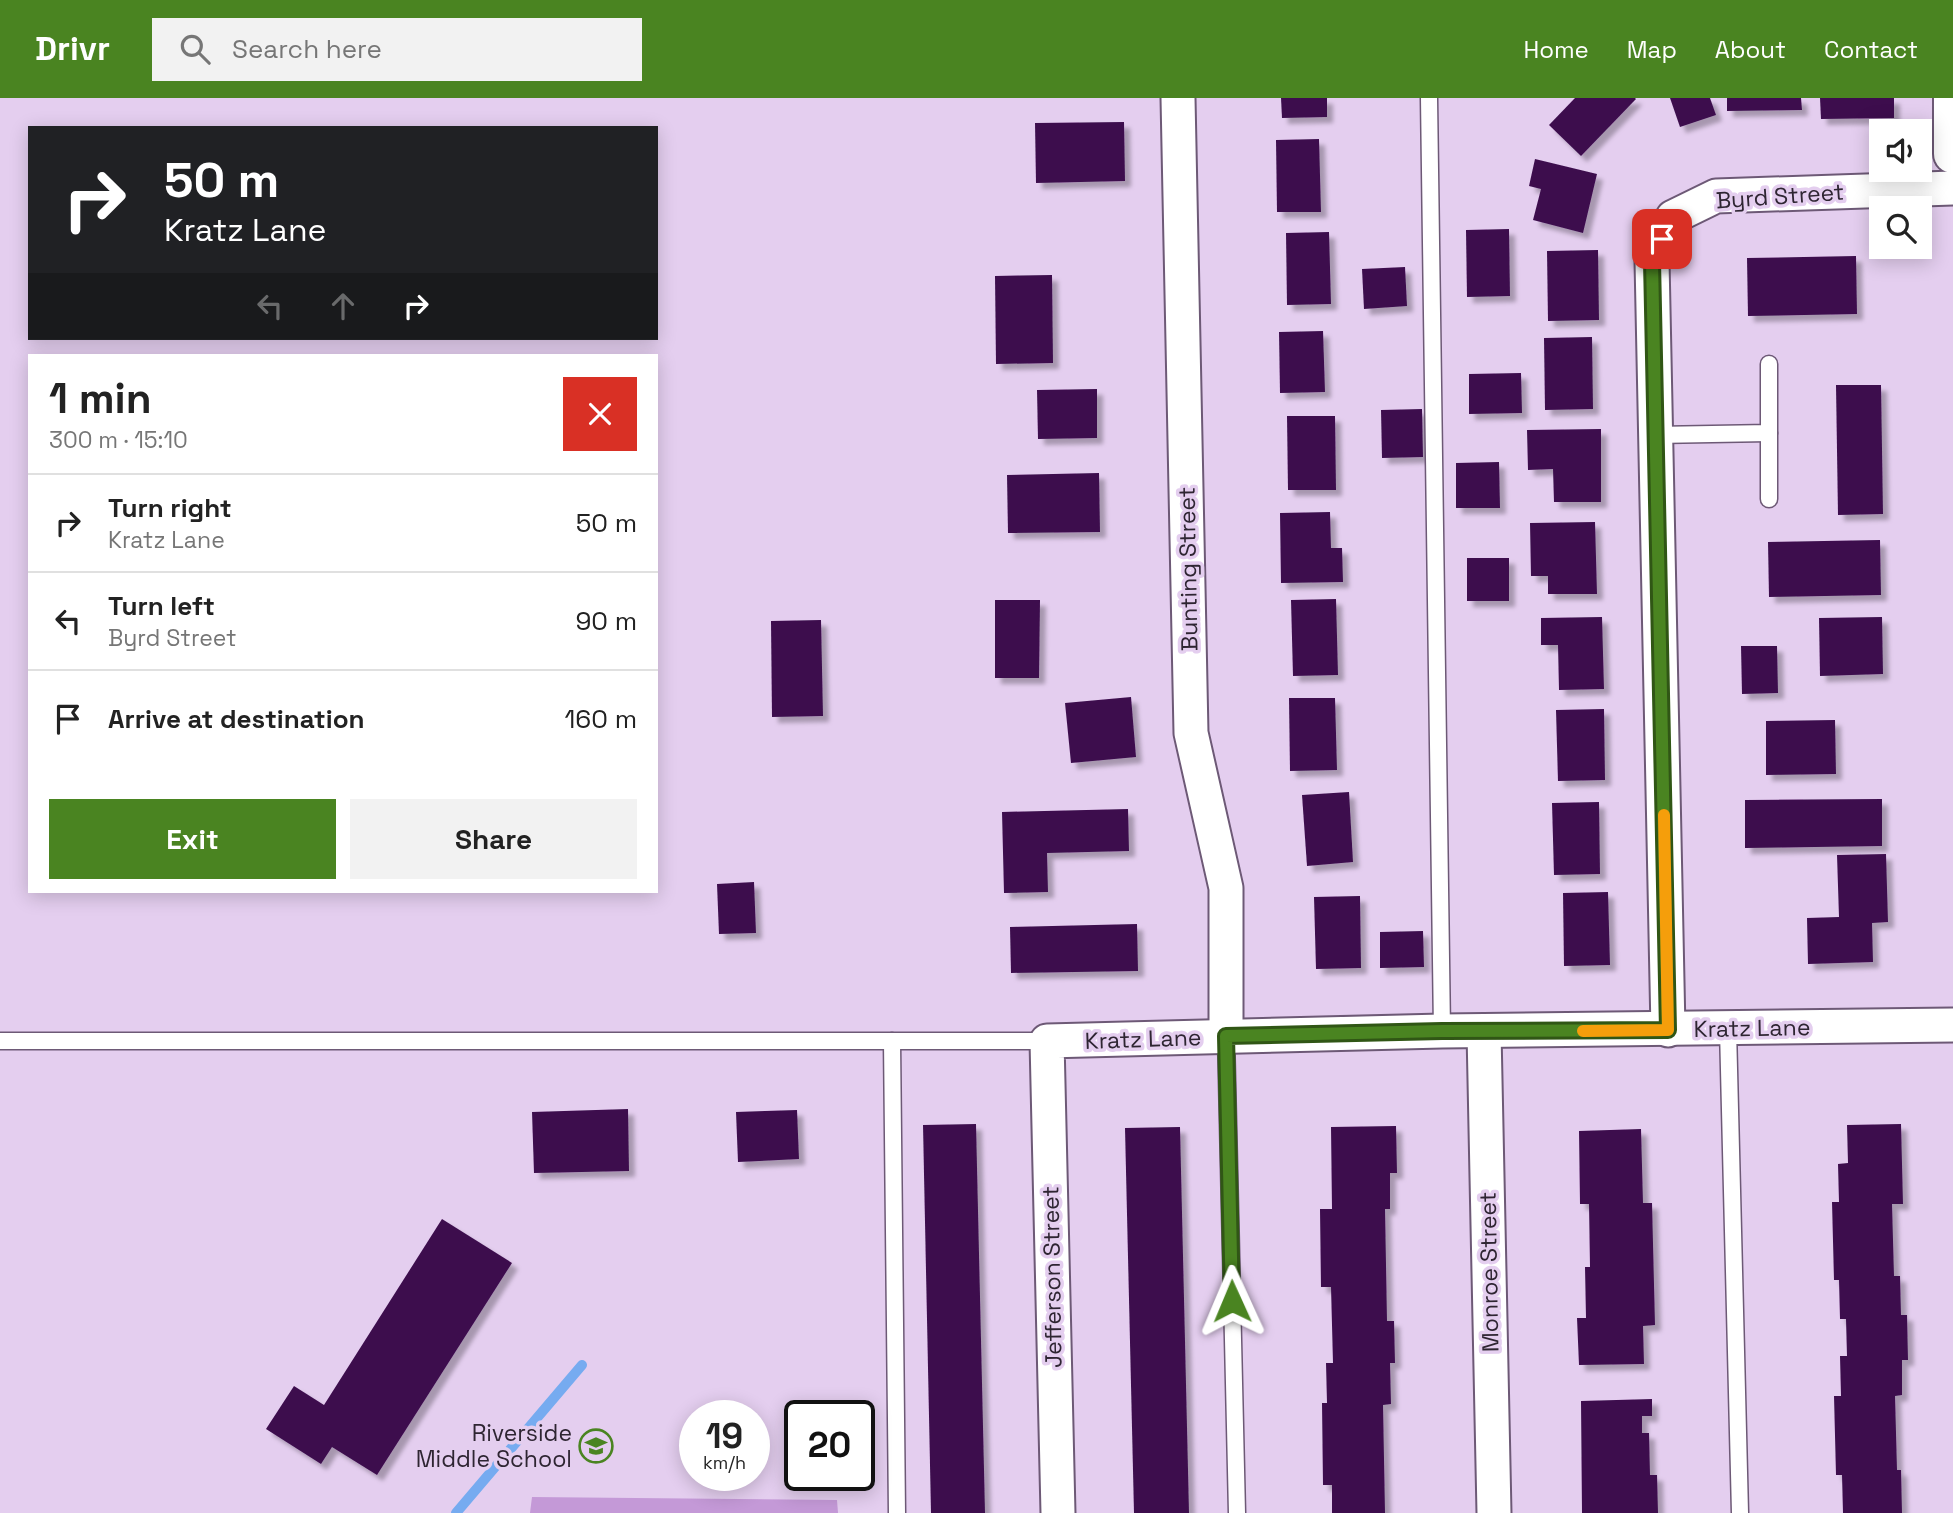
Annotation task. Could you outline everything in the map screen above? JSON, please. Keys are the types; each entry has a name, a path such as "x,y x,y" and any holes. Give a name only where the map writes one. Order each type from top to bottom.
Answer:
{"street":[{"name":"Bunting Street","path":"1178,98 1191,733 1226,888 1226,1036"},
{"path":"1953,98 1953,154"},
{"name":"Byrd Street","path":"1668,1030 1652,261 1673,217 1716,196 1953,188"},
{"name":"Kratz Lane","path":"1047,1041 1442,1031 1953,1025"},
{"name":"Monroe Street","path":"1485,1032 1494,1513"},
{"name":"Jefferson Street","path":"1047,1041 1058,1513"}],"lane":[{"path":"1429,98 1442,1031"},
{"path":"1769,364 1769,499"},
{"path":"1655,435 1769,433"},
{"path":"1728,1029 1740,1513"},
{"path":"1226,1036 1237,1513"},
{"path":"0,1041 1047,1041"},
{"path":"892,1041 897,1513"}],"shaded area":[{"path":"532,1497 837,1500 838,1513 530,1513"}],"building":[{"path":"1281,98 1327,98 1327,117 1282,118"},
{"path":"1575,98 1636,99 1581,156 1549,125"},
{"path":"1670,98 1710,98 1716,115 1680,127"},
{"path":"1727,98 1801,98 1802,110 1727,111"},
{"path":"1820,98 1894,98 1894,118 1821,119"},
{"path":"1124,122 1125,181 1036,183 1035,123"},
{"path":"1319,139 1321,212 1277,212 1276,140"},
{"path":"1535,159 1597,174 1583,233 1533,220 1541,189 1529,186"},
{"path":"1509,229 1510,296 1467,297 1466,230"},
{"path":"1329,232 1331,304 1287,305 1286,233"},
{"path":"1598,250 1599,320 1548,321 1547,251"},
{"path":"1856,256 1857,314 1748,316 1747,258"},
{"path":"1405,267 1407,306 1364,309 1362,269"},
{"path":"1052,275 1053,363 996,364 995,276"},
{"path":"1323,331 1325,392 1280,393 1279,332"},
{"path":"1592,337 1593,409 1545,410 1544,338"},
{"path":"1521,373 1522,413 1469,414 1469,374"},
{"path":"1836,385 1881,385 1883,514 1838,515"},
{"path":"1097,389 1097,438 1038,439 1037,390"},
{"path":"1422,409 1423,457 1382,458 1381,410"},
{"path":"1287,416 1335,416 1336,490 1288,490"},
{"path":"1601,429 1601,502 1554,502 1553,469 1528,470 1527,430"},
{"path":"1499,462 1500,508 1456,508 1456,463"},
{"path":"1099,473 1100,532 1008,533 1007,475"},
{"path":"1330,512 1331,548 1342,548 1343,582 1281,583 1280,513"},
{"path":"1595,522 1597,594 1548,594 1548,576 1531,576 1530,523"},
{"path":"1880,540 1881,595 1769,597 1768,542"},
{"path":"1467,558 1509,558 1509,601 1467,601"},
{"path":"1336,599 1338,675 1293,676 1291,600"},
{"path":"995,600 1040,600 1039,678 995,678"},
{"path":"1602,617 1604,689 1559,690 1558,645 1541,645 1541,618"},
{"path":"1882,617 1883,674 1820,676 1819,618"},
{"path":"821,620 823,716 772,717 771,621"},
{"path":"1741,646 1777,646 1778,693 1742,694"},
{"path":"1131,697 1136,757 1071,763 1065,703"},
{"path":"1289,698 1335,698 1337,770 1290,771"},
{"path":"1604,709 1605,780 1558,781 1556,710"},
{"path":"1835,720 1836,774 1766,775 1766,721"},
{"path":"1349,792 1353,862 1307,866 1302,795"},
{"path":"1882,799 1882,846 1745,848 1745,800"},
{"path":"1599,802 1600,874 1554,875 1552,803"},
{"path":"1128,809 1129,851 1047,853 1048,892 1004,893 1002,812"},
{"path":"1886,854 1888,922 1872,923 1873,962 1808,964 1807,918 1839,917 1837,855"},
{"path":"754,882 756,933 719,934 717,884"},
{"path":"1608,892 1610,965 1564,966 1563,893"},
{"path":"1360,896 1361,968 1316,969 1314,897"},
{"path":"1137,924 1138,971 1011,973 1010,927"},
{"path":"1423,931 1424,967 1380,968 1380,932"},
{"path":"628,1109 629,1171 534,1173 532,1112"},
{"path":"797,1110 799,1159 738,1162 736,1112"},
{"path":"976,1124 985,1513 931,1513 923,1125"},
{"path":"1901,1124 1903,1204 1892,1204 1894,1276 1900,1276 1901,1315 1907,1315 1908,1360 1902,1360 1902,1395 1895,1396 1897,1470 1901,1470 1902,1513 1843,1513 1842,1475 1836,1475 1834,1396 1841,1396 1840,1356 1847,1356 1846,1319 1840,1319 1839,1280 1834,1280 1832,1202 1839,1202 1838,1164 1848,1163 1847,1125"},
{"path":"1396,1126 1397,1173 1390,1173 1390,1209 1385,1209 1387,1321 1394,1321 1395,1363 1390,1363 1391,1404 1383,1405 1385,1513 1332,1513 1332,1485 1323,1485 1322,1403 1327,1403 1326,1363 1333,1363 1331,1287 1321,1287 1320,1209 1332,1209 1331,1127"},
{"path":"1180,1127 1189,1513 1134,1513 1125,1128"},
{"path":"1641,1129 1643,1203 1652,1203 1655,1325 1643,1326 1644,1364 1579,1365 1577,1318 1586,1318 1585,1267 1590,1267 1589,1204 1580,1204 1579,1131"},
{"path":"442,1219 512,1263 377,1475 332,1447 321,1464 266,1429 294,1386 324,1405"},
{"path":"1652,1399 1652,1416 1642,1416 1642,1433 1649,1433 1650,1475 1657,1475 1658,1513 1582,1513 1581,1401"}],"waterway":[{"path":"456,1513 582,1365"}],"slow traffic":[{"path":"1583,1031 1668,1030 1664,815"}],"place":[{"name":"Riverside Middle School","path":"596,1446"}],"route":[{"path":"1232,1301 1226,1036 1668,1030 1652,261 1662,239"}]}
